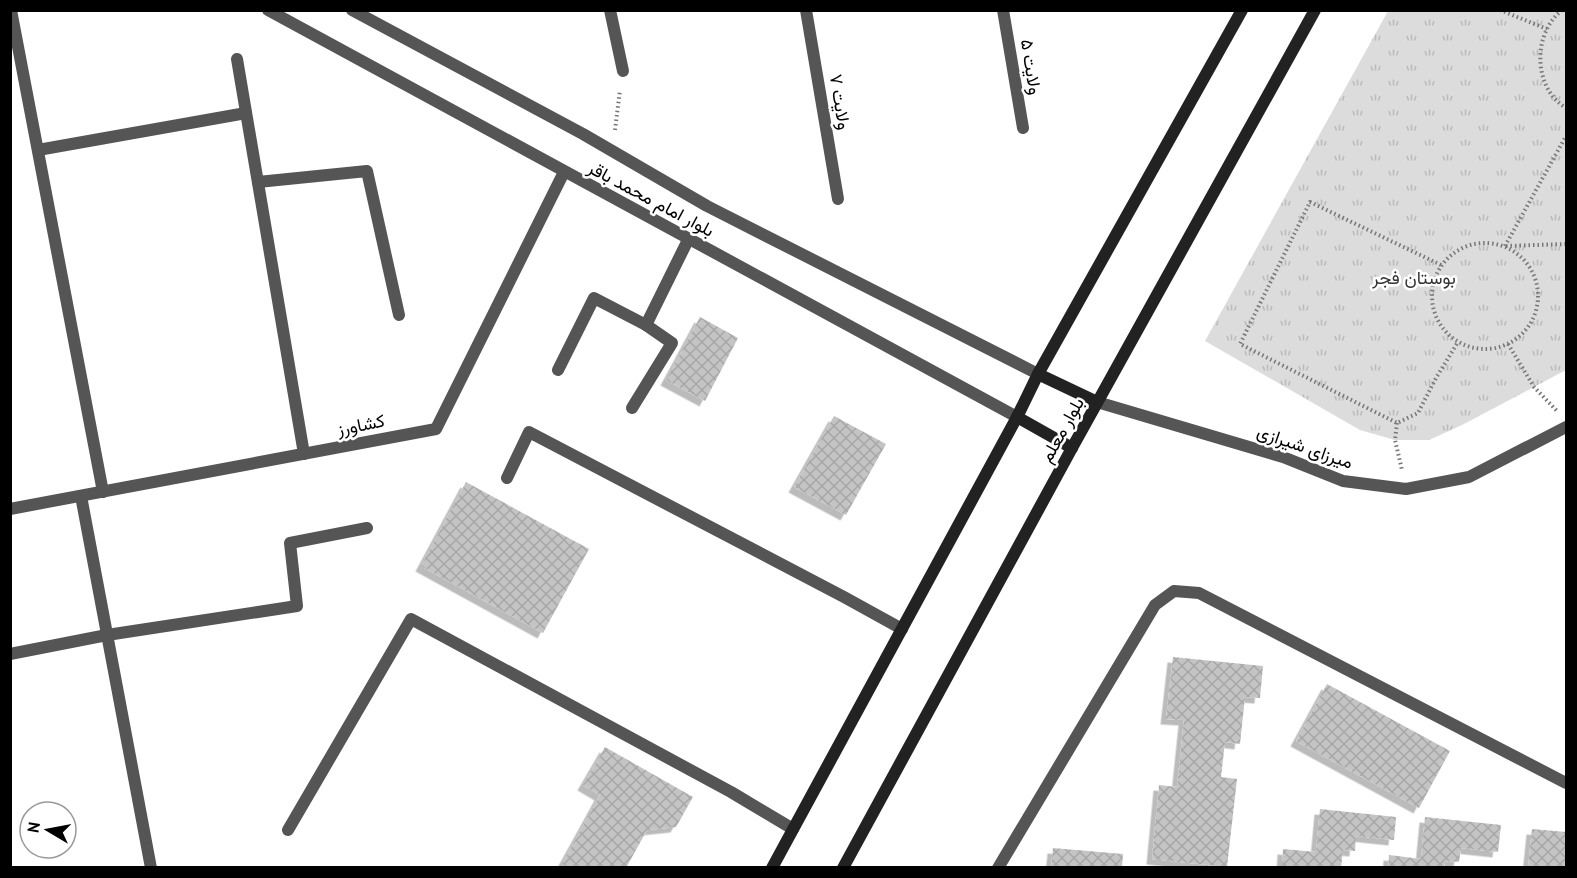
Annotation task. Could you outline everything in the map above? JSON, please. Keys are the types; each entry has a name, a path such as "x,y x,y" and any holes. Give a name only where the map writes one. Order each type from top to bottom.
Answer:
{"main road":[{"path":"772,867 1017,417 1038,374 1242,10"},
{"name":"بلوار معلم","path":"843,867 1097,402 1315,10"},
{"path":"1038,374 1097,402"},
{"path":"1017,417 1072,448"}],"street":[{"path":"11,10 103,492"},
{"name":"بلوار امام محمد باقر","path":"268,10 1017,417"},
{"name":"بلوار امام محمد باقر","path":"352,10 613,151 707,206 1038,374"},
{"path":"610,10 623,71"},
{"name":"ولایت ۷","path":"806,10 838,199"},
{"name":"ولایت ۵","path":"1003,10 1023,129"},
{"path":"237,59 304,454"},
{"path":"38,150 246,114"},
{"path":"258,182 367,171 399,315"},
{"name":"کشاورز","path":"10,509 436,429 564,172"},
{"path":"646,325 688,240"},
{"path":"558,370 594,298 646,325 672,343 632,408"},
{"name":"میرزای شیرازی","path":"1097,402 1283,457 1343,482 1406,489 1469,477 1566,427"},
{"path":"507,478 529,432 902,629"},
{"path":"81,496 152,867"},
{"path":"10,654 107,635 297,606 290,543 368,528"},
{"path":"998,867 1155,605 1174,591 1199,593 1566,783"},
{"path":"288,830 411,619 731,792 793,829"}],"path":[{"path":"1500,10 1547,28"},
{"path":"1562,10 1547,28 1540,48 1540,68 1547,88 1566,108"},
{"path":"613,151 623,71"},
{"path":"1505,246 1566,136"},
{"path":"1397,423 1240,344 1310,202 1441,265"},
{"path":"1505,246 1520,255 1531,269 1537,286 1538,304 1532,320 1522,334 1508,344 1492,349 1474,348 1458,342 1445,331 1436,316 1432,299 1434,281 1441,265 1454,252 1470,244 1487,242 1505,246 1566,244"},
{"path":"1397,423 1418,413 1458,342"},
{"path":"1508,344 1534,387 1558,413"},
{"path":"1397,423 1395,441 1406,489"}],"green space":[{"name":"بوستان فجر","path":"1388,11 1566,11 1566,370 1429,440 1395,440 1360,430 1205,341"}],"building":[{"path":"700,317 738,338 705,401 666,380"},
{"path":"834,416 886,444 846,515 794,487"},
{"path":"466,482 589,549 543,633 421,566"},
{"path":"1173,657 1263,666 1260,698 1245,697 1240,744 1225,742 1221,777 1237,779 1227,867 1152,859 1159,785 1177,787 1184,720 1166,719"},
{"path":"1327,684 1450,751 1419,808 1296,741"},
{"path":"605,747 693,797 676,827 647,830 626,868 569,868 562,864 600,795 583,785"},
{"path":"1320,809 1396,817 1394,840 1356,836 1355,851 1343,850 1341,868 1282,868 1283,849 1316,852"},
{"path":"1425,817 1501,825 1498,852 1461,848 1459,862 1445,861 1444,868 1388,868 1389,855 1421,859"},
{"path":"1532,829 1566,832 1566,868 1528,868"},
{"path":"1053,848 1123,854 1122,868 1051,868"}]}
